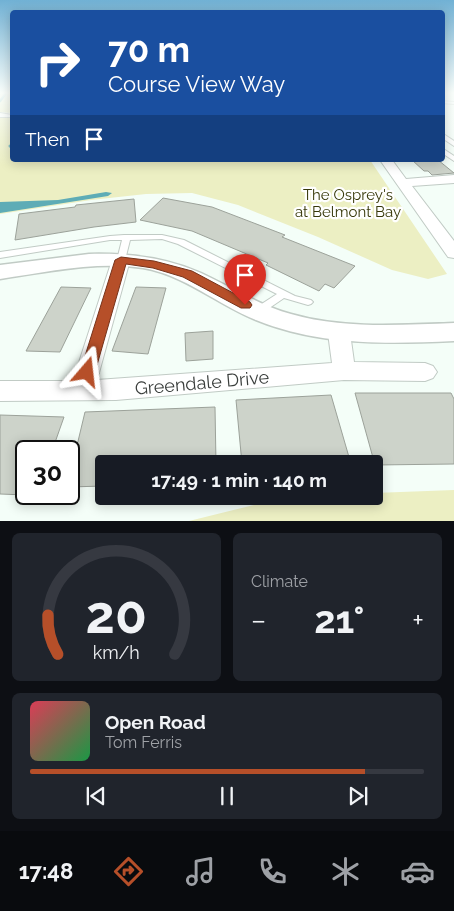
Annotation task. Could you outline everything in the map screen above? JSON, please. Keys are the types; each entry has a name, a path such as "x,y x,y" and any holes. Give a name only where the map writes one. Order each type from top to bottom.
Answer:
{"street":[{"path":"387,162 454,253"},
{"path":"402,183 454,179"},
{"path":"82,390 121,260"},
{"path":"0,272 71,262 121,260 154,264 182,272 258,311 299,325 339,333 368,335 454,332"},
{"path":"339,333 344,371"},
{"name":"Greendale Drive","path":"0,391 116,390 344,371 425,372"}],"lane":[{"path":"121,260 127,237"},
{"path":"0,255 110,238 162,237 181,242 284,294 308,302"},
{"path":"258,311 284,294"}],"green space":[{"name":"The Osprey's at Belmont Bay","path":"0,117 10,118 10,162 371,162 447,274 428,279 392,270 318,237 238,205 192,193 146,194 91,200 0,214"},
{"path":"454,490 454,521 189,521 254,505 383,505 383,493"}],"water":[{"path":"106,192 112,193 108,196 0,213 0,202 58,200"}],"building":[{"path":"414,162 440,162 454,173 432,175 428,171 424,171"},
{"path":"163,198 212,207 285,235 282,237 355,266 334,288 325,284 319,291 266,265 268,263 192,231 140,220"},
{"path":"134,199 136,222 15,240 19,214 75,207 76,205"},
{"path":"61,287 91,288 60,352 26,351"},
{"path":"136,287 166,288 148,354 112,351"},
{"path":"213,331 213,359 186,361 185,333"},
{"path":"355,393 451,393 454,399 454,464 383,465 383,455 372,455"},
{"path":"331,395 348,455 241,455 236,400"},
{"path":"215,407 216,455 95,455 95,486 80,487 80,440 78,440 85,412"},
{"path":"0,415 64,417 56,440 15,440 15,495 0,494"}],"route":[{"path":"87,372 121,260 154,264 177,270 199,279 245,305"}]}
